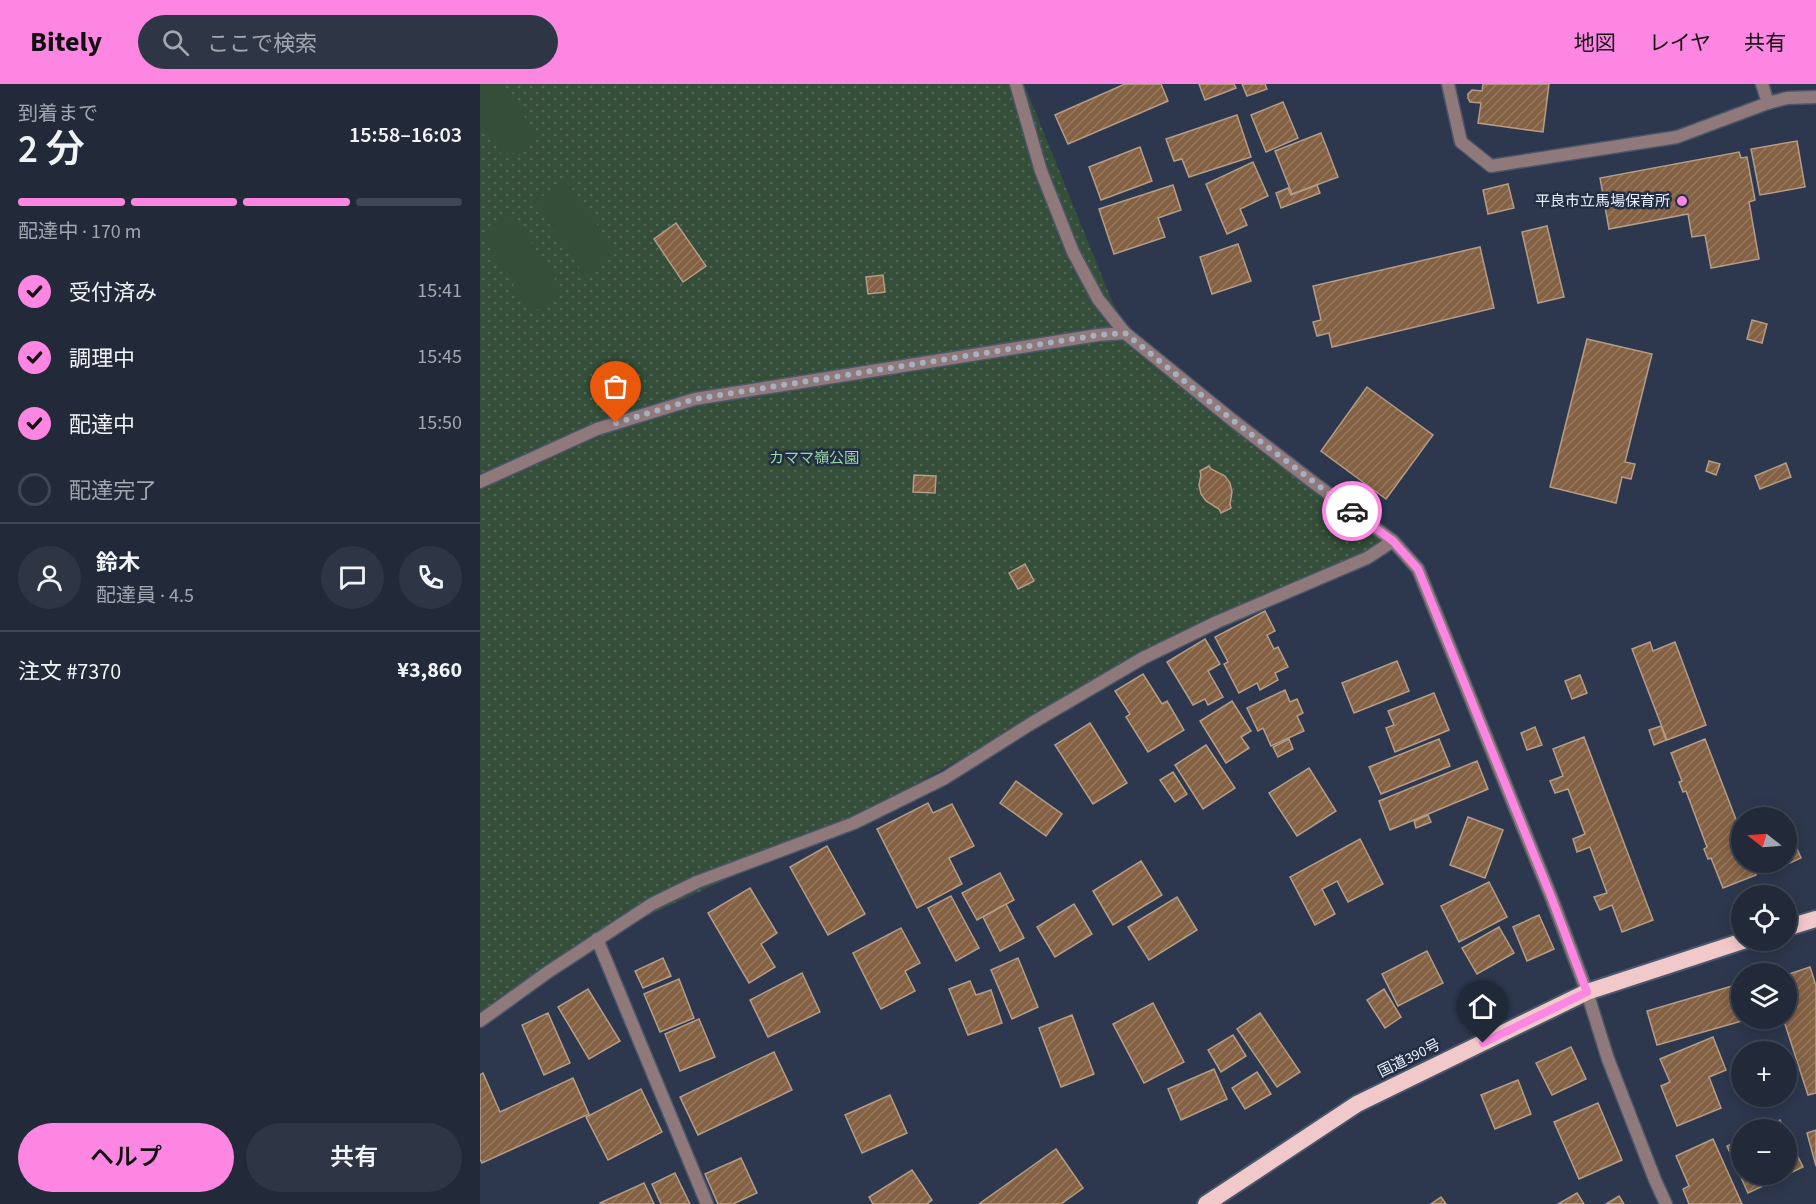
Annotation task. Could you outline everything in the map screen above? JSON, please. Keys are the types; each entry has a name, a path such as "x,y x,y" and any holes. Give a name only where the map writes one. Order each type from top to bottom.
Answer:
{"highway":[{"path":"1797,925 1816,919"},
{"name":"国道390号","path":"1206,1204 1358,1104 1587,992 1731,945"}],"street":[{"path":"1016,84 1041,171 1073,252 1098,299 1125,333 1240,426 1393,541 1418,569 1552,899 1587,992 1608,1059 1666,1204"},
{"path":"1448,84 1461,142 1491,166 1677,137 1768,103 1787,98 1816,97"},
{"path":"1762,84 1768,103"},
{"path":"480,482 597,429 695,399 1098,335 1125,333"},
{"path":"480,1021 597,939 652,904 697,882 854,822 945,778 1032,723 1143,658 1217,622 1367,558 1393,541"},
{"path":"597,939 707,1204"}],"green space":[{"name":"カママ嶺公園","path":"480,84 1024,84 1125,333 1393,541 1143,658 827,833 597,939 480,1017"},
{"path":"480,84 503,84 538,137 505,159 480,122"},
{"path":"566,180 617,253 585,276 534,202"},
{"path":"513,214 563,292 532,313 481,235"}],"building":[{"path":"1125,84 1161,84 1168,101 1068,144 1055,115"},
{"path":"1199,84 1234,84 1236,88 1205,100"},
{"path":"1242,84 1265,84 1267,89 1247,96"},
{"path":"1483,84 1549,84 1543,132 1478,123 1481,103 1470,102 1468,94 1472,90 1482,91"},
{"path":"1283,102 1298,138 1266,152 1251,115"},
{"path":"1237,115 1251,157 1189,177 1182,159 1174,161 1166,139"},
{"path":"1321,133 1338,177 1292,194 1275,151"},
{"path":"1797,141 1805,187 1760,195 1751,149"},
{"path":"1140,147 1152,181 1101,200 1089,167"},
{"path":"1739,152 1741,158 1747,157 1755,200 1749,202 1759,259 1711,268 1705,235 1692,237 1688,214 1609,229 1600,178"},
{"path":"1253,162 1268,196 1240,209 1247,225 1227,234 1206,184"},
{"path":"1508,184 1514,208 1488,214 1483,190"},
{"path":"1173,185 1181,210 1158,218 1165,237 1114,254 1099,209"},
{"path":"1317,185 1320,193 1281,208 1276,193 1288,188 1291,195"},
{"path":"676,223 706,266 683,282 654,239"},
{"path":"1547,226 1564,297 1538,303 1522,232"},
{"path":"1238,244 1251,281 1212,294 1200,257"},
{"path":"1480,247 1494,308 1332,347 1329,333 1317,336 1313,322 1321,320 1313,286"},
{"path":"883,275 885,292 868,294 866,277"},
{"path":"1752,320 1767,324 1762,343 1747,339"},
{"path":"1587,339 1652,354 1625,462 1635,464 1631,479 1622,477 1616,503 1550,487"},
{"path":"1367,387 1433,435 1386,499 1321,451"},
{"path":"1709,461 1720,464 1716,475 1706,471"},
{"path":"1786,463 1791,477 1760,489 1755,476"},
{"path":"1209,466 1225,476 1230,483 1231,508 1221,513 1201,494 1200,471"},
{"path":"914,475 936,476 935,493 913,492"},
{"path":"1025,564 1034,581 1018,589 1009,573"},
{"path":"1265,611 1275,631 1267,635 1274,649 1278,647 1288,667 1275,673 1278,680 1260,690 1257,683 1239,693 1224,664 1228,662 1215,637"},
{"path":"1205,639 1220,664 1208,671 1223,697 1208,705 1205,699 1193,705 1167,662"},
{"path":"1650,642 1653,651 1675,642 1706,725 1667,740 1632,649"},
{"path":"1397,661 1409,691 1354,713 1342,683"},
{"path":"1143,674 1162,704 1167,701 1184,730 1148,752 1126,717 1130,714 1115,691"},
{"path":"1580,675 1587,693 1572,699 1565,681"},
{"path":"1285,690 1290,702 1297,699 1303,713 1297,716 1304,731 1271,746 1263,728 1258,731 1247,708"},
{"path":"1434,693 1449,730 1395,752 1386,728 1394,725 1388,711"},
{"path":"1232,701 1251,731 1241,737 1249,748 1226,763 1200,721"},
{"path":"1090,723 1127,783 1093,804 1055,745"},
{"path":"1661,726 1666,740 1654,745 1649,730"},
{"path":"1535,727 1542,745 1527,750 1521,733"},
{"path":"1584,737 1653,920 1622,932 1612,905 1600,910 1594,897 1607,893 1590,847 1577,852 1573,839 1585,834 1568,789 1555,793 1550,781 1563,776 1553,749"},
{"path":"1289,739 1293,749 1278,757 1273,747"},
{"path":"1439,739 1450,766 1381,794 1369,767"},
{"path":"1705,739 1731,807 1731,873 1755,873 1756,875 1723,888 1711,858 1708,859 1704,849 1707,847 1686,791 1683,792 1679,782 1682,781 1671,753"},
{"path":"1206,745 1235,788 1203,809 1175,765"},
{"path":"1477,761 1488,789 1390,830 1379,801"},
{"path":"1309,768 1336,811 1297,836 1269,793"},
{"path":"1173,772 1187,794 1175,802 1160,780"},
{"path":"1016,781 1062,814 1046,836 1000,803"},
{"path":"928,803 933,813 952,804 974,846 949,858 962,884 917,908 877,829"},
{"path":"1428,815 1431,822 1416,828 1414,821"},
{"path":"1468,817 1503,830 1485,878 1450,865"},
{"path":"1360,839 1383,884 1348,902 1337,881 1322,889 1335,914 1315,925 1290,877"},
{"path":"827,846 865,914 828,935 790,867"},
{"path":"1141,861 1162,895 1113,925 1093,891"},
{"path":"1000,873 1014,900 977,920 962,893"},
{"path":"1489,882 1507,917 1459,942 1441,906"},
{"path":"750,888 777,933 761,944 775,967 749,983 708,913"},
{"path":"951,896 979,948 956,961 928,908"},
{"path":"1177,897 1197,930 1149,960 1128,927"},
{"path":"1006,904 1024,938 1000,951 983,917"},
{"path":"1074,904 1092,934 1055,957 1037,927"},
{"path":"1539,915 1554,949 1527,961 1513,927"},
{"path":"1499,927 1514,953 1477,974 1462,948"},
{"path":"901,928 920,963 905,971 915,991 881,1009 853,953"},
{"path":"1427,951 1443,983 1398,1006 1382,974"},
{"path":"663,958 671,976 643,988 635,971"},
{"path":"1018,958 1038,1007 1012,1019 991,970"},
{"path":"1810,967 1816,986 1816,1093 1808,1095 1797,1061 1797,1041 1790,1041 1787,1029 1797,1029 1797,971"},
{"path":"802,973 820,1012 768,1037 750,1000"},
{"path":"679,979 694,1018 660,1032 644,994"},
{"path":"970,981 976,995 991,990 1002,1023 968,1035 949,989"},
{"path":"1731,986 1731,1024 1657,1045 1647,1011"},
{"path":"588,989 620,1041 589,1059 558,1007"},
{"path":"1384,989 1401,1017 1385,1028 1367,1000"},
{"path":"1153,1003 1184,1062 1144,1083 1113,1024"},
{"path":"548,1013 570,1063 544,1075 522,1025"},
{"path":"1260,1013 1300,1072 1277,1087 1237,1029"},
{"path":"1072,1015 1094,1074 1061,1087 1039,1028"},
{"path":"699,1019 715,1057 680,1071 665,1034"},
{"path":"1233,1035 1246,1056 1221,1072 1208,1050"},
{"path":"1713,1037 1726,1070 1709,1077 1721,1108 1677,1126 1661,1086 1670,1082 1660,1059"},
{"path":"1571,1047 1586,1079 1552,1095 1536,1063"},
{"path":"774,1052 792,1090 698,1135 680,1097"},
{"path":"1214,1069 1227,1099 1181,1120 1168,1089"},
{"path":"1257,1072 1271,1094 1245,1109 1232,1088"},
{"path":"483,1073 500,1112 573,1078 589,1114 482,1163 480,1159 480,1075"},
{"path":"1518,1080 1531,1114 1495,1129 1481,1095"},
{"path":"641,1089 662,1132 608,1160 586,1117"},
{"path":"890,1095 907,1133 862,1153 845,1115"},
{"path":"1598,1103 1622,1160 1579,1179 1554,1122"},
{"path":"1816,1130 1816,1166 1807,1133"},
{"path":"1713,1139 1731,1179 1731,1185 1734,1185 1742,1204 1689,1204 1683,1189 1689,1186 1676,1156"},
{"path":"1056,1149 1083,1188 1061,1204 979,1204"},
{"path":"1797,1155 1803,1167 1797,1170"},
{"path":"741,1158 757,1193 733,1204 718,1204 705,1174"},
{"path":"912,1170 932,1200 927,1204 873,1204 869,1197"},
{"path":"675,1173 690,1204 661,1204 652,1184"},
{"path":"644,1183 654,1204 600,1204 600,1203"},
{"path":"1744,1185 1765,1185 1748,1193"},
{"path":"1577,1193 1584,1204 1558,1204"},
{"path":"1619,1196 1624,1204 1606,1204"},
{"path":"1441,1197 1446,1204 1431,1204"}],"way so far":[{"path":"616,423 695,399 1098,335 1125,333 1231,419 1352,511"}],"place":[{"name":"平良市立馬場保育所","path":"1682,201"}],"route":[{"path":"1352,511 1393,541 1418,569 1552,899 1587,992 1483,1043"}]}
